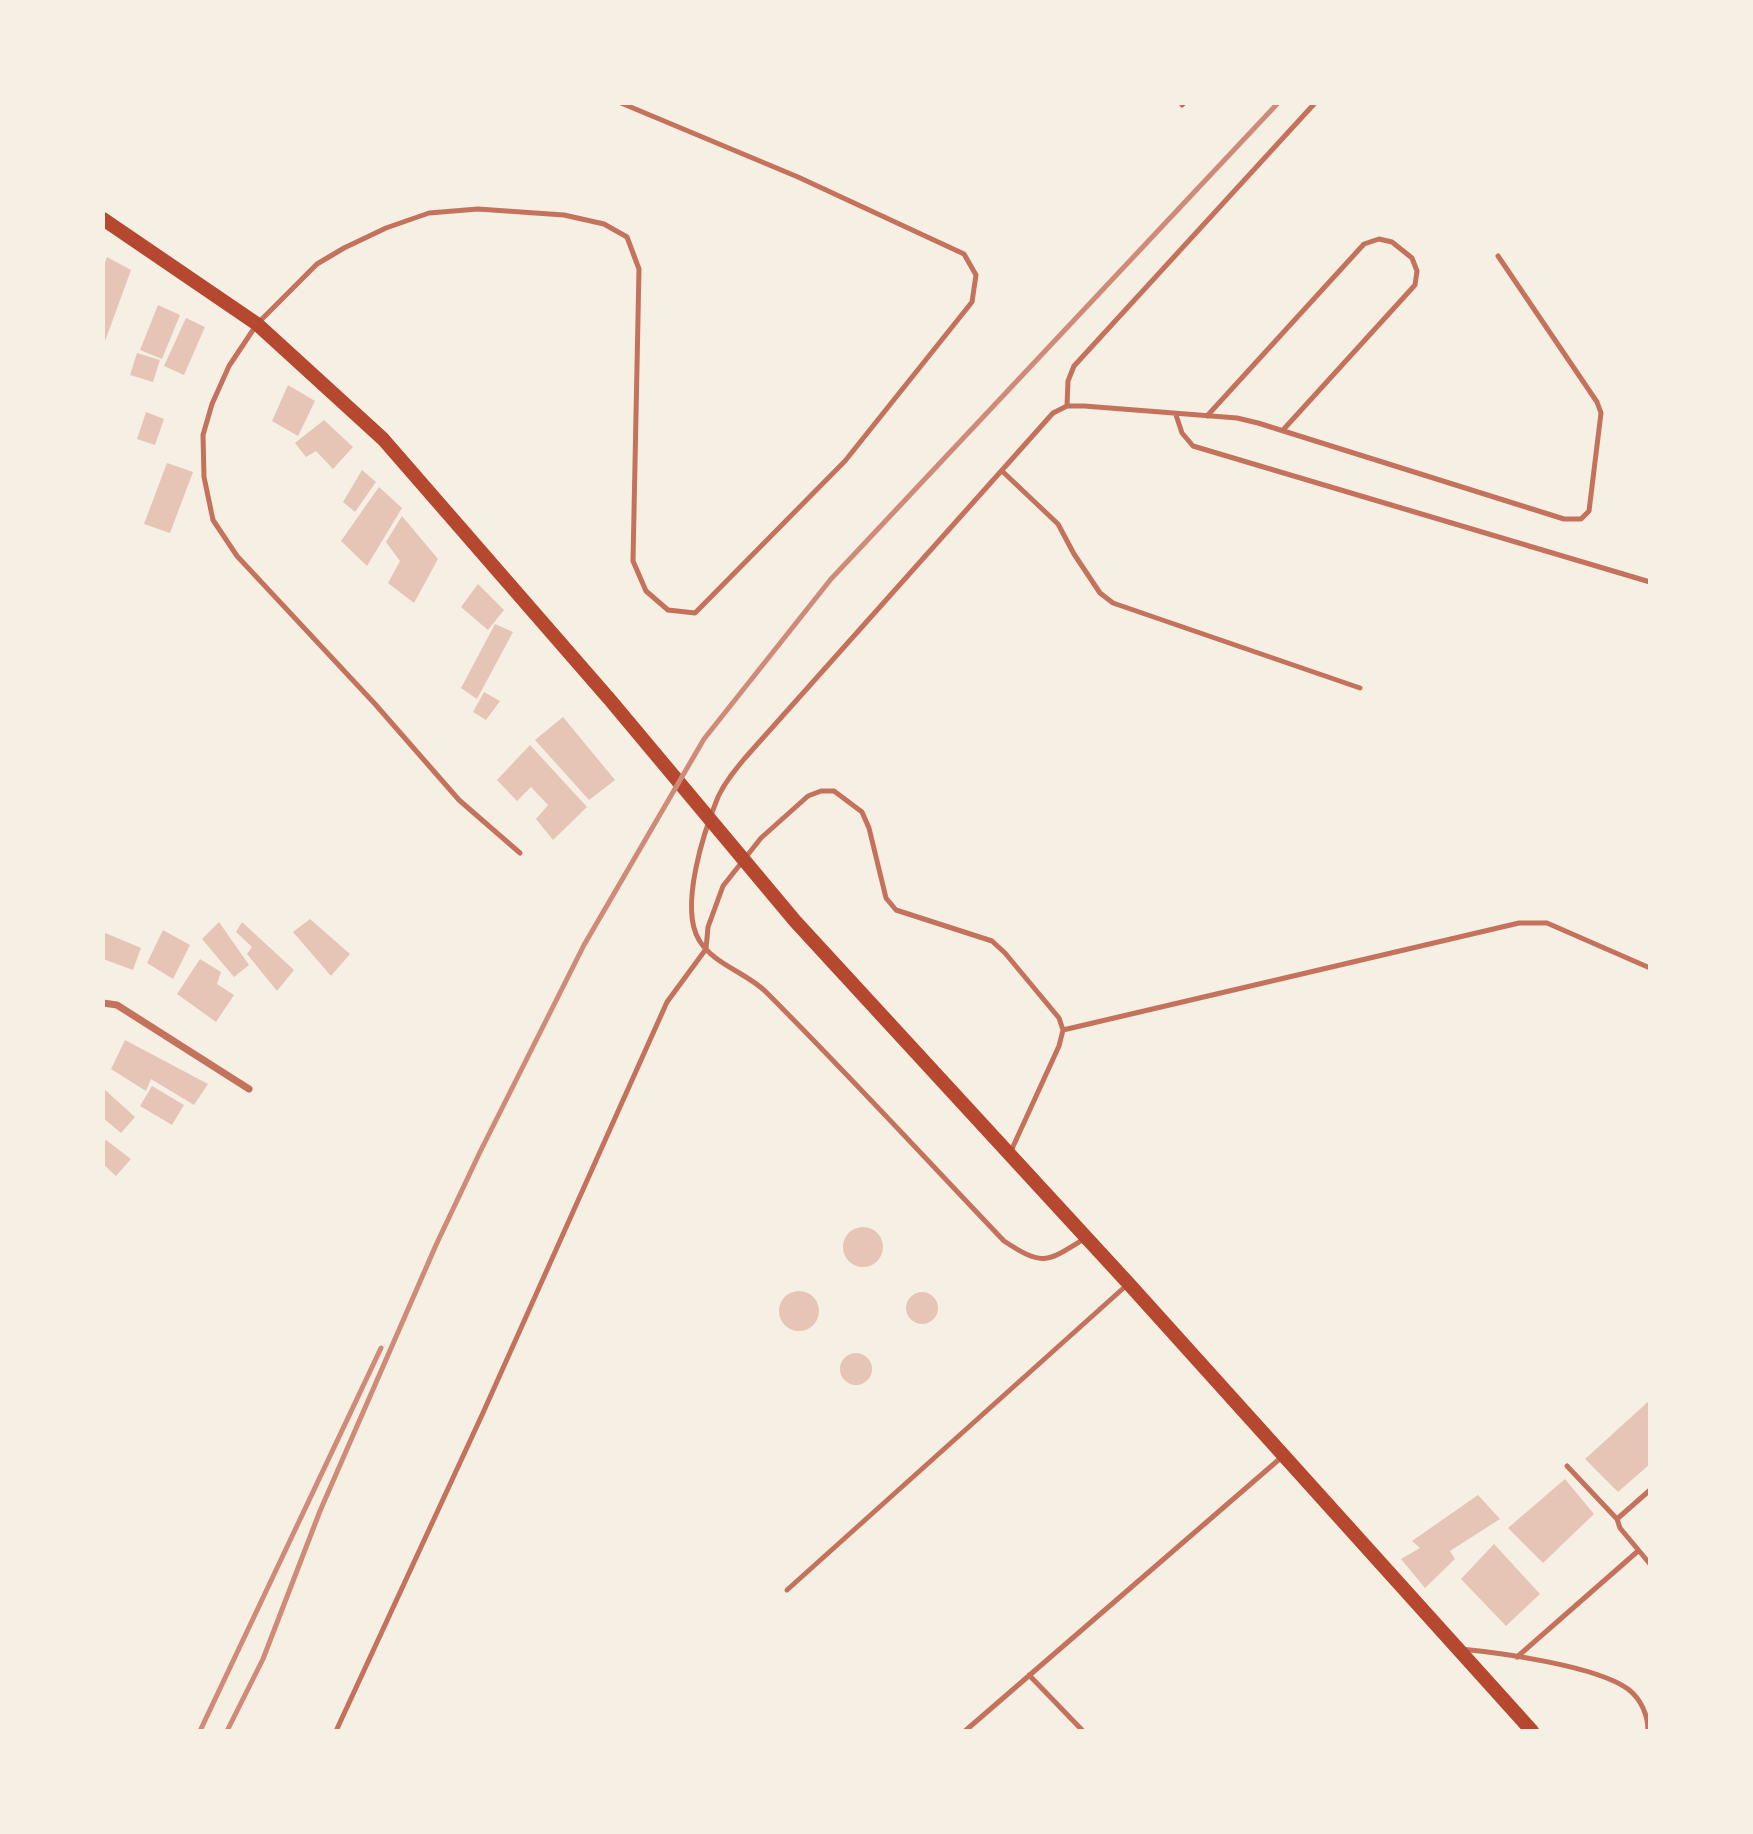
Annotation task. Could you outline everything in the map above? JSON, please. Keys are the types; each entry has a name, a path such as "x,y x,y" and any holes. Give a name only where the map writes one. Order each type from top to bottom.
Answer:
{"main road":[{"path":"103,219 257,324 383,439 611,701 795,921 1129,1284 1532,1731"}],"street":[{"path":"103,1003 117,1005 249,1088"}],"lane":[{"path":"520,853 459,800 375,704 237,556 213,520 204,477 203,435 212,404 229,366 257,324 317,264 386,228 429,213 478,209 564,215 604,223 627,237 639,269 633,561 646,591 668,610 695,613 845,461 972,302 976,275 964,254 798,177 621,103"},
{"path":"1068,406 1068,381 1073,366 1315,103"},
{"path":"1207,416 1364,244 1379,239 1392,242 1412,258 1417,271 1415,285 1283,430"},
{"path":"1086,1238 1053,1259 1042,1260 1023,1254 1004,1241 763,989 712,956 706,949 699,940 693,922 693,876 719,797 730,777 1053,413 1068,406 1237,418 1283,430 1564,519 1581,519 1589,511 1601,413 1597,402 1498,256"},
{"path":"1176,415 1182,433 1194,446 1650,582"},
{"path":"1002,471 1058,524 1100,593 1113,603 1360,688"},
{"path":"336,1731 482,1415 667,1002 706,949 708,928 723,886 761,838 808,796 821,791 834,791 862,812 869,828 886,898 897,910 992,941 1059,1018 1063,1030 1059,1046 1009,1154"},
{"path":"1063,1030 1518,923 1547,923 1650,968"},
{"path":"787,1590 1129,1284"},
{"path":"965,1731 1283,1455"},
{"path":"1567,1466 1617,1519 1620,1528 1650,1564"},
{"path":"1617,1519 1650,1490"},
{"path":"1517,1657 1638,1551"},
{"path":"1458,1648 1517,1657 1595,1674 1628,1689 1646,1710 1648,1731"},
{"path":"1029,1675 1083,1731"}],"building":[{"path":"107,257 131,270 104,344 103,268"},
{"path":"158,305 180,315 162,359 140,350"},
{"path":"186,318 205,327 184,375 164,366"},
{"path":"137,353 160,360 153,382 130,375"},
{"path":"288,385 315,401 298,436 272,421"},
{"path":"146,412 164,419 155,445 137,439"},
{"path":"324,420 353,447 333,469 316,451 306,457 295,443"},
{"path":"167,463 193,472 170,533 144,524"},
{"path":"362,470 376,482 355,512 343,502"},
{"path":"379,487 402,508 367,566 341,541"},
{"path":"402,516 438,559 414,603 388,583 400,561 386,542"},
{"path":"478,584 504,610 488,630 461,607"},
{"path":"495,624 513,632 477,699 461,688"},
{"path":"484,692 500,701 486,720 473,712"},
{"path":"563,717 615,780 589,800 535,740"},
{"path":"530,745 587,807 553,840 536,819 548,805 531,787 517,801 497,780"},
{"path":"310,919 350,954 331,976 293,932"},
{"path":"219,922 249,965 234,977 202,939"},
{"path":"242,922 294,970 277,991 247,954 252,947 236,932"},
{"path":"163,930 190,945 173,979 147,963"},
{"path":"103,932 141,948 133,970 103,959"},
{"path":"200,959 221,972 217,984 234,995 216,1022 177,994"},
{"path":"125,1040 208,1084 194,1105 151,1079 146,1091 111,1069"},
{"path":"152,1086 184,1105 172,1125 140,1106"},
{"path":"103,1088 135,1117 121,1133 103,1118"},
{"path":"106,1140 131,1159 116,1176 103,1164 103,1143"},
{"path":"863,1227 877,1233 883,1247 877,1261 863,1267 849,1261 843,1247 849,1233"},
{"path":"799,1291 813,1297 819,1311 813,1325 799,1331 785,1325 779,1311 785,1297"},
{"path":"922,1292 933,1297 938,1308 933,1319 922,1324 911,1319 906,1308 911,1297"},
{"path":"856,1353 867,1358 872,1369 867,1380 856,1385 845,1380 840,1369 845,1358"},
{"path":"1650,1400 1650,1464 1618,1492 1585,1459"},
{"path":"1565,1479 1594,1514 1543,1563 1508,1528"},
{"path":"1478,1495 1500,1519 1450,1551 1455,1559 1425,1588 1401,1559 1420,1548 1412,1541"},
{"path":"1494,1544 1540,1594 1506,1626 1461,1579"}],"railway":[{"path":"227,1731 263,1659 320,1511 436,1245 480,1152 584,945 704,739 831,579 1278,103"},
{"path":"200,1731 381,1348"}]}
